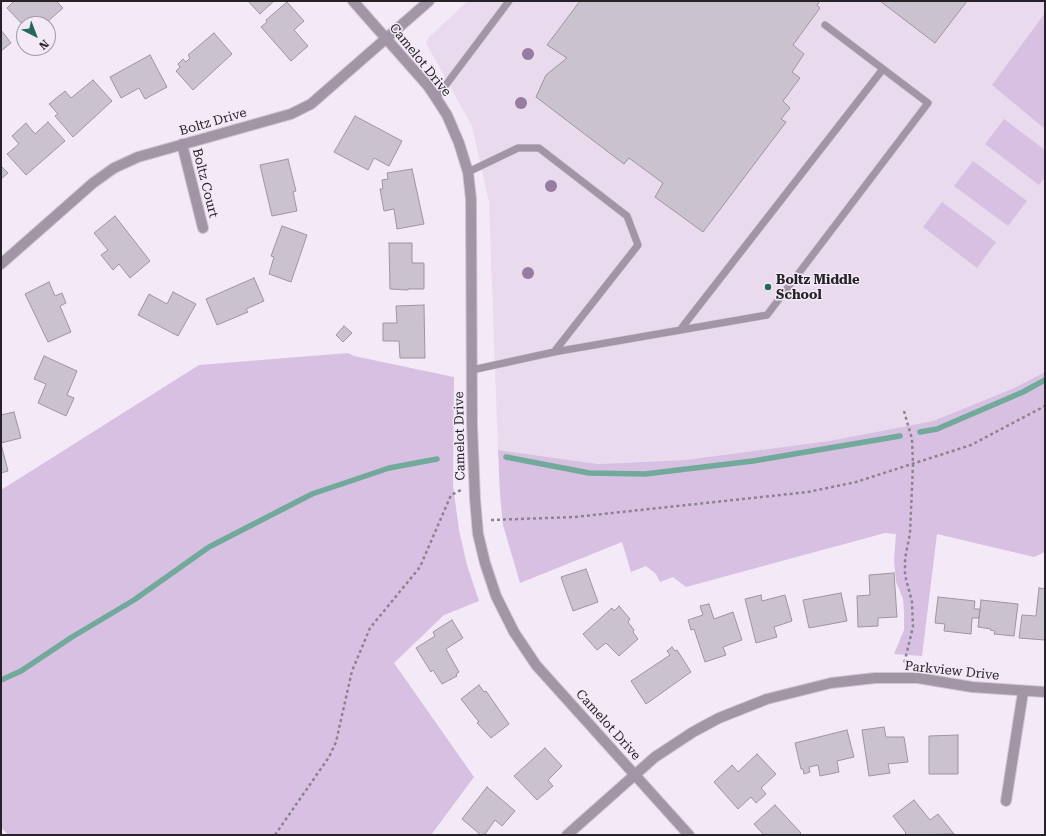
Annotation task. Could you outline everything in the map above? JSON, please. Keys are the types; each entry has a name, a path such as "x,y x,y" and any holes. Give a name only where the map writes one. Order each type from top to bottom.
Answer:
{"street":[{"name":"Camelot Drive","path":"354,1 387,38 436,98 447,115 459,143 468,172 472,199 474,488 477,521 485,563 496,596 514,632 536,665 689,835"},
{"name":"Boltz Drive","path":"1,264 93,183 114,168 138,157 290,114 311,104 429,1"},
{"name":"Boltz Court","path":"182,144 203,228"},
{"name":"Parkview Drive","path":"567,835 654,757 719,718 767,699 831,683 875,678 918,678 972,687 1023,692 1045,692"},
{"path":"1006,801 1023,692"}],"lane":[{"path":"436,98 510,1"},
{"path":"472,370 554,352 767,315 928,103 825,25"},
{"path":"680,330 883,69"},
{"path":"468,172 518,148 539,148 627,216 638,245 554,352"}],"path":[{"path":"477,521 575,517 808,492 856,482 971,445 1045,406"},
{"path":"902,678 913,627 912,602 906,575 905,559 910,533 913,464 912,439 904,411"},
{"path":"275,835 329,757 336,742 350,677 370,628 420,567 451,495 459,490 474,488"}],"shaded area":[{"name":"Boltz Middle School","path":"468,1 1045,1 1045,372 1014,388 933,421 829,441 685,460 598,464 498,450 489,202 472,126 426,43 428,38"},
{"path":"1045,13 1045,129 992,85"},
{"path":"1004,119 1045,150 1045,177 1039,185 985,144"},
{"path":"973,161 1027,201 1008,226 954,186"},
{"path":"942,202 996,242 977,268 923,227"},
{"path":"348,353 354,356 454,377 453,485 459,530 467,565 479,601 444,615 394,663 474,777 431,835 8,835 1,827 1,490 199,365"},
{"path":"1045,372 1045,552 1034,557 937,534 922,656 894,654 904,630 903,599 896,582 894,560 896,534 885,533 686,587 673,577 660,582 656,574 646,566 631,572 622,542 520,583 503,525 498,450 598,464 685,460 829,441 933,421 1014,388"}],"building":[{"path":"14,1 56,1 63,8 54,16 16,16 16,18 7,8"},
{"path":"248,1 274,1 260,14"},
{"path":"580,1 820,1 817,5 820,8 793,45 804,54 792,72 800,78 783,101 790,108 781,119 786,122 703,232 655,197 663,183 629,158 624,164 536,97 546,75 567,58 547,45"},
{"path":"880,1 967,1 935,43"},
{"path":"287,2 304,21 294,30 308,46 291,61 261,27 267,22 266,20"},
{"path":"1,30 11,43 1,51"},
{"path":"214,33 232,54 193,90 176,71 180,67 178,64 183,59 186,62 190,58 188,55"},
{"path":"150,55 167,87 145,99 139,88 121,98 110,77"},
{"path":"93,80 112,101 73,137 55,116 58,114 49,104 65,91 71,98"},
{"path":"355,116 402,141 389,166 374,158 368,170 334,152"},
{"path":"48,122 65,141 26,175 7,154 19,144 12,136 26,123 35,134"},
{"path":"288,159 296,191 293,192 297,211 272,216 260,165"},
{"path":"1,166 8,173 1,179"},
{"path":"412,169 424,224 397,229 394,209 384,211 380,189 383,189 382,180 388,179 387,173"},
{"path":"115,216 150,261 130,278 119,264 113,270 101,255 108,250 94,233"},
{"path":"282,226 307,235 291,282 269,274 274,257 271,256"},
{"path":"389,243 412,243 412,263 424,263 424,289 390,289"},
{"path":"254,278 264,301 246,309 248,312 217,325 206,299"},
{"path":"49,282 55,296 62,293 66,303 60,306 71,332 48,342 25,294"},
{"path":"173,292 196,304 178,336 138,315 149,294 167,304"},
{"path":"424,305 425,358 400,358 399,341 383,341 383,323 397,323 396,306"},
{"path":"344,326 352,333 343,342 336,335"},
{"path":"44,356 77,371 67,395 74,398 66,416 38,403 46,384 34,379"},
{"path":"14,412 21,438 1,443 1,415"},
{"path":"1,444 8,471 1,473"},
{"path":"586,569 598,602 573,611 561,577"},
{"path":"894,573 897,617 878,618 878,626 858,627 857,596 870,595 869,575"},
{"path":"1039,588 1045,589 1045,640 1019,638 1022,615 1036,616"},
{"path":"841,593 847,621 809,628 803,600"},
{"path":"761,595 762,601 785,595 792,621 774,627 777,637 756,643 745,599"},
{"path":"938,597 975,601 974,609 980,609 979,618 972,618 971,634 944,631 945,624 935,623"},
{"path":"981,600 1018,604 1014,636 994,634 995,631 990,630 991,629 978,627"},
{"path":"709,604 714,619 733,612 742,640 723,647 726,655 705,662 694,629 691,630 688,620 703,615 700,606"},
{"path":"619,606 630,619 628,622 638,639 619,656 606,643 597,650 583,634 612,608 614,611"},
{"path":"452,620 463,638 446,649 459,672 456,674 457,676 442,684 433,670 431,672 416,648 435,636 433,632"},
{"path":"672,647 675,651 677,650 691,672 646,704 631,681 670,655 667,651"},
{"path":"479,685 484,692 486,691 509,724 491,738 477,723 479,722 461,699"},
{"path":"884,727 886,737 904,737 908,762 888,764 890,773 869,776 862,730"},
{"path":"847,730 854,757 837,761 839,772 820,776 818,765 809,767 810,772 804,774 803,769 801,769 795,743"},
{"path":"958,735 958,774 929,774 929,736"},
{"path":"545,748 562,766 548,780 553,786 537,800 514,776"},
{"path":"757,754 776,774 761,788 766,794 756,803 751,797 738,809 714,782 732,765 738,772"},
{"path":"487,787 515,811 502,826 495,820 485,834 481,835 462,819"},
{"path":"914,800 930,820 938,814 954,834 904,835 906,833 893,816"},
{"path":"775,805 801,833 799,835 764,835 754,824"}],"waterway":[{"path":"920,432 937,429 1023,392 1045,380"},
{"path":"506,457 589,473 645,474 753,461 900,436"},
{"path":"1,680 21,671 72,637 134,600 209,547 312,494 389,468 437,459"}],"place":[{"name":"Boltz Middle School","path":"768,287"}]}
